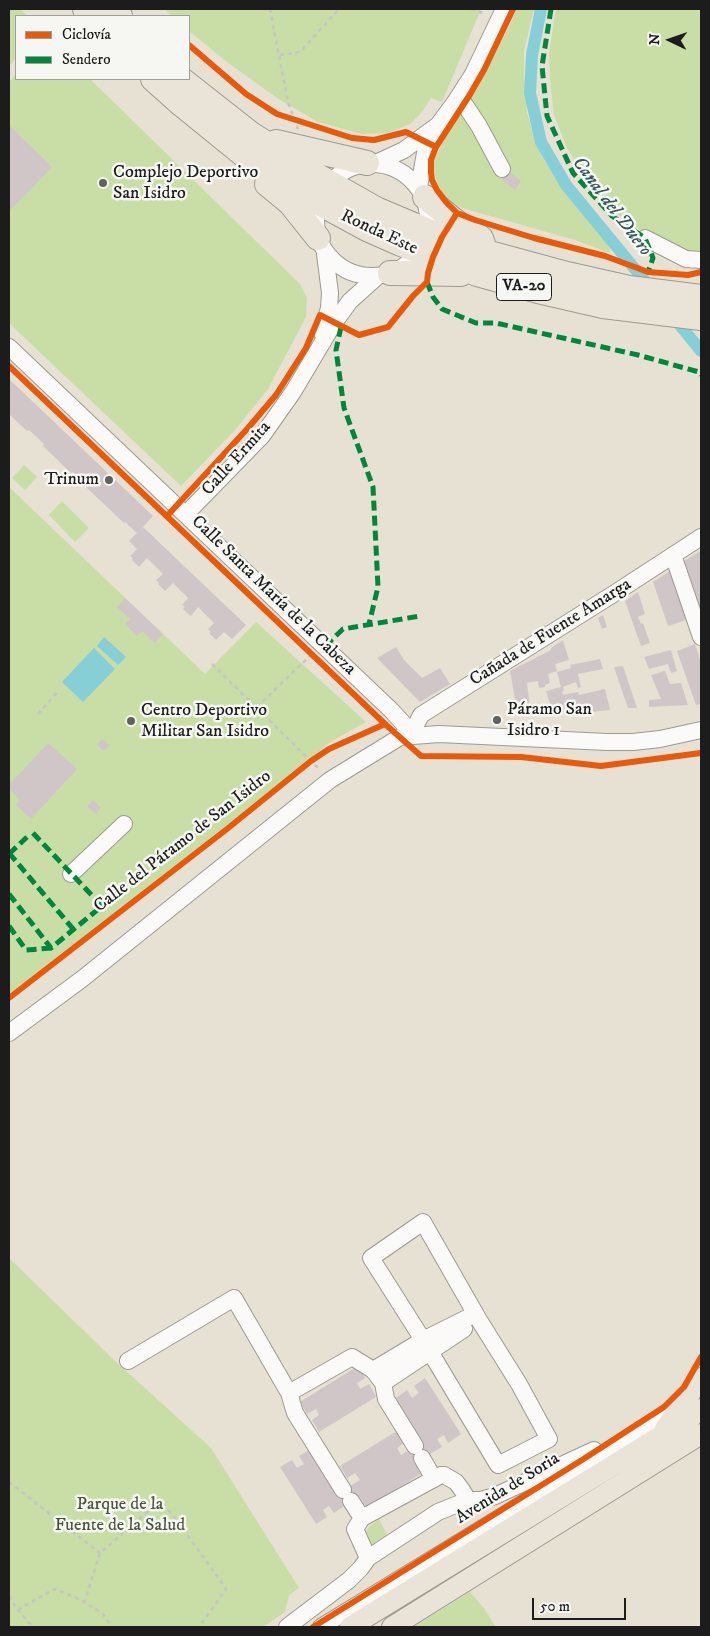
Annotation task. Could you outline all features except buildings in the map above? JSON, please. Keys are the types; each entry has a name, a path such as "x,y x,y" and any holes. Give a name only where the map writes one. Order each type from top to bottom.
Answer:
{"highway":[{"name":"Ronda Este","path":"154,80 181,104 325,193 376,209 476,274 538,292 603,306 630,299"},
{"name":"Ronda Este","path":"182,80 248,145"},
{"path":"322,246 290,203 251,170 248,145 285,144 371,163"},
{"path":"422,192 460,225 481,238 486,252"},
{"name":"Ronda Este","path":"423,241 486,252 567,274 630,299 699,307"},
{"path":"384,275 476,274"}],"main road":[{"path":"662,1435 701,1378"},
{"name":"Avenida de Soria","path":"350,1627 662,1435 701,1409"},
{"path":"392,1627 701,1434"},
{"path":"664,1457 701,1447"}],"street":[{"path":"423,241 428,213 422,192 425,153 438,125 473,74 504,9"},
{"path":"459,96 479,126 502,169"},
{"path":"325,193 337,176 353,167 371,163 404,150 438,125"},
{"path":"371,163 392,167 408,176 422,192"},
{"name":"Calle Ermita","path":"317,351 329,308 330,293 317,221 325,193"},
{"path":"645,238 686,259 701,260"},
{"name":"Calle Ermita","path":"186,514 262,436 293,392 334,323 350,301 384,275 406,265 423,241"},
{"path":"322,246 338,266 363,275 384,275"},
{"name":"Calle Santa María de la Cabeza","path":"9,347 186,514 317,649 391,710 403,723 411,736"},
{"name":"Cañada de Fuente Amarga","path":"411,736 420,714 701,537"},
{"path":"673,556 701,638"},
{"path":"9,1033 82,979 330,780 400,737 439,734 624,742 660,739 701,730"},
{"path":"71,874 124,824"},
{"path":"423,1222 477,1317 519,1384 549,1439 498,1465 427,1346 371,1258 423,1222"},
{"path":"128,1361 234,1298 289,1393 295,1413 362,1518"},
{"path":"378,1377 477,1317"},
{"path":"289,1393 352,1357 378,1377 386,1399 434,1479"},
{"path":"701,1391 701,1409"},
{"name":"Avenida de Soria","path":"321,1627 680,1407"},
{"path":"287,1627 349,1580 368,1558 438,1512 468,1500 481,1500 495,1496 608,1443 635,1433"},
{"path":"368,1558 355,1530 362,1518 442,1475 456,1482 468,1500"}],"path":[{"path":"270,9 288,102 299,130"},
{"path":"279,56 300,52 339,9"},
{"path":"283,116 303,123"},
{"path":"257,707 317,649"},
{"path":"212,664 314,759 330,780"},
{"path":"38,714 59,690"},
{"path":"303,767 314,759"},
{"path":"9,1482 100,1553"},
{"path":"84,1603 100,1553 160,1501 177,1520 226,1589 200,1627"},
{"path":"18,1610 54,1589 102,1613 112,1627"},
{"path":"9,1596 33,1627"}],"green space":[{"path":"9,9 20,9 27,15 15,15 15,59 9,66"},
{"path":"165,9 481,9 442,102 431,98 422,112 410,124 387,133 362,134 318,122 277,98 227,62 190,32 190,15 171,15"},
{"path":"516,9 534,9 524,51 524,81 527,113 542,157 559,183 604,236 610,253 575,240 462,208 442,194 438,184 433,169 434,161 445,138 495,53 511,23"},
{"path":"556,9 701,9 701,254 684,253 643,232 611,210 589,184 567,148 554,115 550,79 549,54"},
{"name":"Complejo Deportivo San Isidro","path":"15,75 15,80 91,80 300,284 307,298 306,317 268,389 236,429 181,486 9,323 9,82"},
{"path":"24,465 37,477 25,490 12,478"},
{"name":"Centro Deportivo Militar San Isidro","path":"9,487 205,674 256,622 366,722 327,744 301,768 9,994"},
{"path":"62,501 89,528 75,542 49,515"},
{"name":"Parque de la Fuente de la Salud","path":"9,1258 114,1360 211,1448 299,1588 289,1595 285,1612 263,1627 9,1627"},
{"path":"379,1519 387,1535 369,1546 366,1535 367,1530"},
{"path":"470,1592 496,1627 413,1627"}],"water":[{"path":"104,637 126,657 118,665 97,646"},
{"path":"94,648 115,669 83,702 62,682"}],"waterway":[{"name":"Canal del Duero","path":"541,9 532,55 530,93 541,142 566,185 653,291"},
{"name":"Canal del Duero","path":"671,314 701,351"}],"marked path":[{"path":"551,9 542,66 547,116 573,173 612,216 645,238 653,258 648,272"},
{"path":"427,282 433,297 442,309 476,323 496,323 638,355 699,372 701,375"},
{"path":"341,327 336,350 344,408 373,487 378,587 369,624"},
{"path":"325,646 343,629 420,616"},
{"path":"9,894 51,948 102,906 32,832"},
{"path":"9,854 27,837"},
{"path":"9,853 74,930"},
{"path":"9,926 26,950 51,948"}],"cycle path":[{"path":"513,9 484,70 436,147 431,160 431,173 437,190 457,213 475,220 534,238 605,256 648,272 688,275 701,272"},
{"path":"190,46 246,94 277,114 352,138 374,140 406,132 436,147"},
{"path":"167,516 276,395 306,348 320,315 359,335 388,327 427,282 433,257 442,237 457,213"},
{"path":"9,366 385,724 421,756 521,757 601,766 701,753"},
{"name":"Calle del Páramo de San Isidro","path":"9,998 227,829 311,761 329,749 385,724"},
{"path":"313,1627 664,1407 684,1387 701,1357"}],"place":[{"name":"Complejo Deportivo San Isidro","path":"103,183"},
{"name":"Trinum","path":"109,480"},
{"name":"Páramo San Isidro 1","path":"497,720"},
{"name":"Centro Deportivo Militar San Isidro","path":"131,721"}]}
